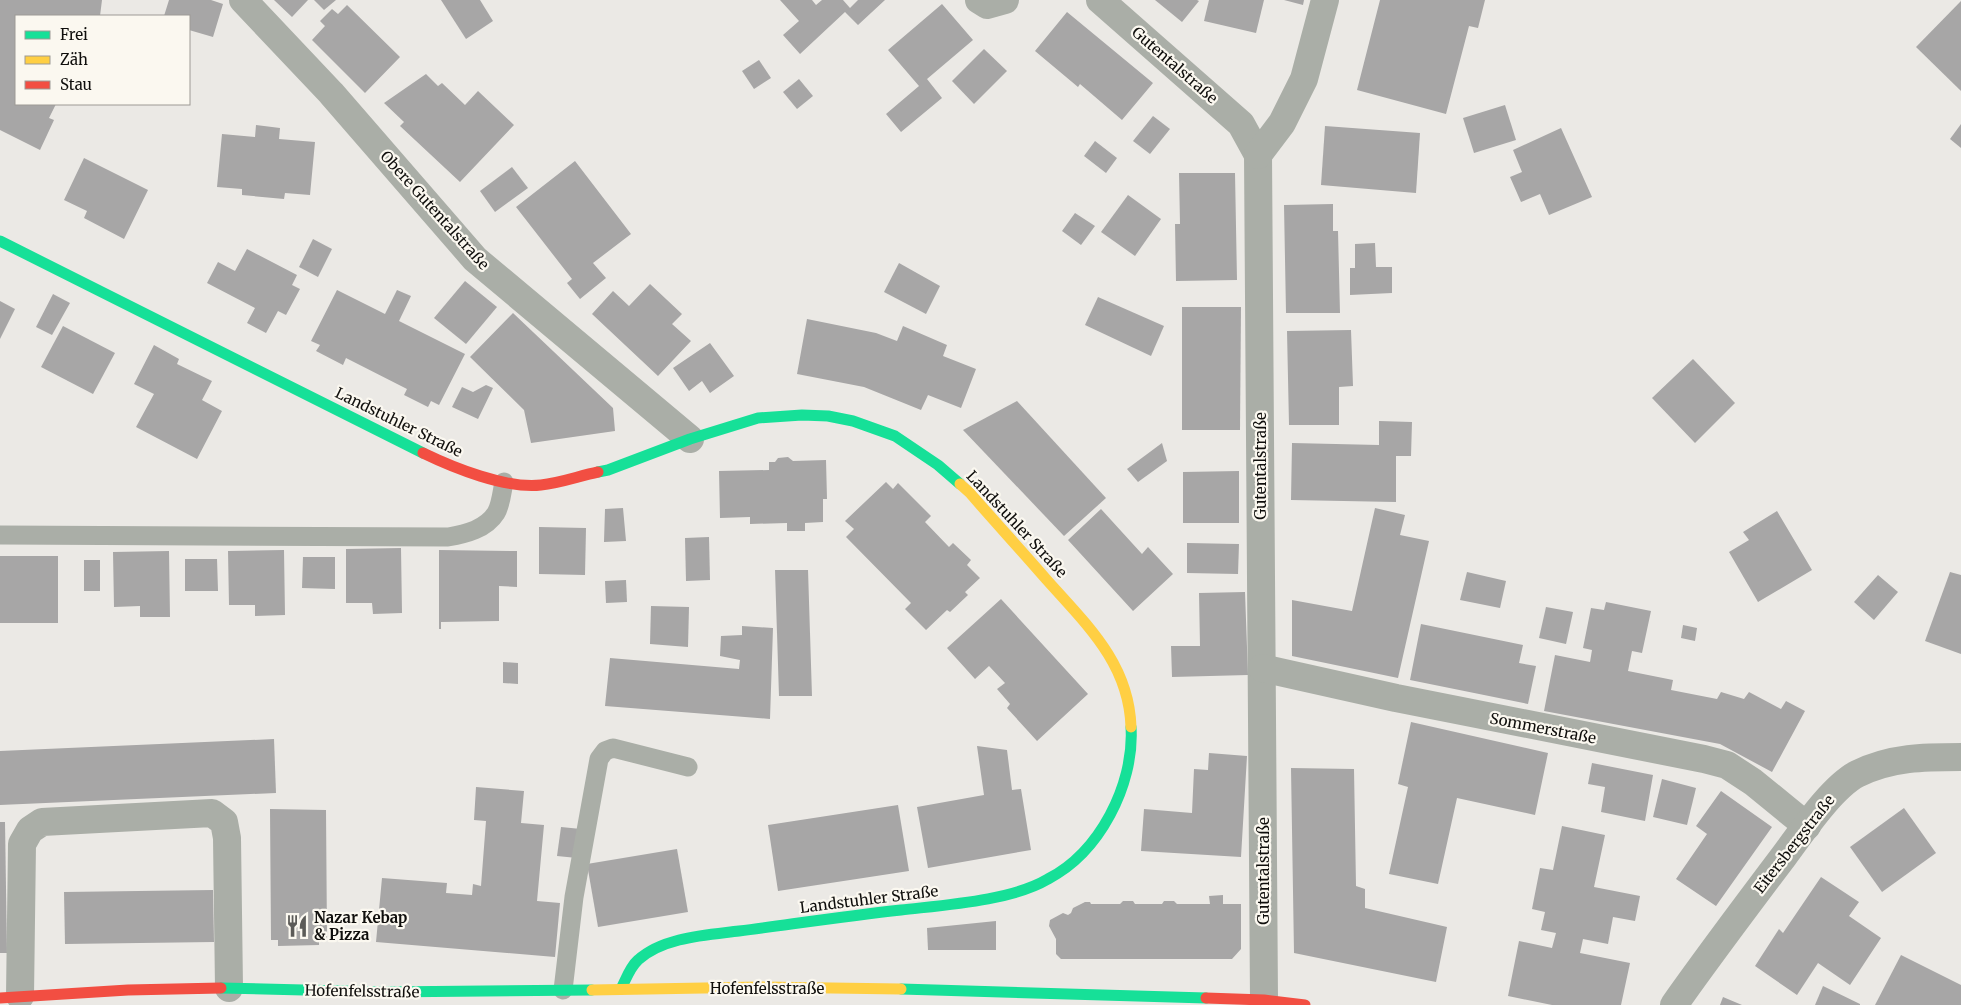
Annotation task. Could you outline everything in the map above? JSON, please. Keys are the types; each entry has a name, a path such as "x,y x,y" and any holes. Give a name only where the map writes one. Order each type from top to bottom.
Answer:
{"street":[{"name":"Obere Gutentalstraße","path":"243,0 331,93 476,259 690,440"},
{"path":"979,0 987,5 1004,0"},
{"name":"Gutentalstraße","path":"1100,0 1241,124 1258,155 1264,1000"},
{"path":"1258,155 1282,123 1304,79 1324,0"},
{"name":"Landstuhler Straße","path":"0,241 448,465 504,482 540,485 608,470 758,418 802,415 828,416 853,421 894,436 938,465 970,493 1086,622 1111,656 1121,675 1129,700 1133,731 1132,751 1125,782 1116,805 1100,833 1075,861 1054,876 1030,888 984,899 720,933 687,940 654,949 638,960 621,989"},
{"name":"Sommerstraße","path":"1262,668 1396,698 1727,765 1753,782 1806,826"},
{"name":"Eitersbergstraße","path":"1674,1005 1806,826 1836,792 1856,775 1879,766 1910,758 1961,757"},
{"name":"Hofenfelsstraße","path":"229,988 227,838 224,822 212,813 42,822 30,830 22,844 10,997 128,990 229,988 383,992 760,987 939,990 1264,1000 1305,1005"},
{"path":"536,1005 537,991"},
{"path":"383,992 406,1005"}],"lane":[{"path":"0,535 448,537 468,533 486,524 497,512 504,482"},
{"path":"563,990 574,897 599,759 605,751 613,748 688,767"}],"building":[{"path":"0,0 102,0 100,15 15,15 15,105 56,105 49,118 54,120 40,150 0,130"},
{"path":"169,0 211,0 223,4 213,37 190,30 190,15 164,15"},
{"path":"274,0 308,0 292,17"},
{"path":"314,0 336,0 324,10"},
{"path":"441,0 480,0 493,21 466,39"},
{"path":"780,0 812,0 816,5 822,0 843,0 850,8 858,0 885,0 858,25 845,12 800,54 783,35 799,21"},
{"path":"1155,0 1197,0 1199,1 1182,22"},
{"path":"1209,0 1264,0 1256,33 1204,21"},
{"path":"1284,0 1304,0 1303,5"},
{"path":"1380,0 1485,0 1478,28 1469,26 1446,114 1357,90"},
{"path":"1961,1 1961,91 1916,47"},
{"path":"942,4 973,40 927,79 942,98 901,132 886,114 919,86 888,50"},
{"path":"347,5 400,57 365,93 312,40 325,26 320,21 332,9 338,14"},
{"path":"1067,12 1153,83 1122,120 1080,84 1078,87 1035,51"},
{"path":"984,49 1007,71 974,104 952,81"},
{"path":"759,60 771,78 754,89 742,71"},
{"path":"426,74 438,86 442,83 465,105 478,91 514,125 460,182 400,126 404,122 384,103"},
{"path":"799,79 813,96 797,109 783,92"},
{"path":"1505,105 1516,140 1474,153 1463,118"},
{"path":"1153,116 1170,129 1150,154 1133,141"},
{"path":"1961,124 1961,148 1950,139"},
{"path":"256,125 280,128 279,139 315,142 310,195 285,193 284,199 242,195 242,189 217,187 222,134 255,137"},
{"path":"1325,126 1420,133 1416,193 1321,185"},
{"path":"1561,128 1592,197 1549,215 1540,194 1521,202 1510,177 1522,172 1513,150"},
{"path":"1095,141 1117,158 1106,173 1084,156"},
{"path":"84,158 148,190 124,239 84,218 87,211 64,200"},
{"path":"575,161 631,234 593,263 606,278 580,299 567,283 572,279 516,207"},
{"path":"512,167 528,188 495,212 480,191"},
{"path":"1179,173 1235,173 1237,280 1176,281 1175,224 1180,224"},
{"path":"1128,195 1161,219 1135,256 1101,232"},
{"path":"1333,204 1333,231 1338,231 1340,313 1286,313 1284,205"},
{"path":"1075,213 1095,226 1081,245 1062,231"},
{"path":"313,239 332,249 318,277 299,267"},
{"path":"1375,243 1376,267 1392,267 1392,293 1350,295 1350,268 1355,268 1355,244"},
{"path":"247,249 297,275 292,285 300,289 286,315 278,311 266,333 247,323 255,308 207,283 218,262 235,271"},
{"path":"899,263 940,286 926,314 884,292"},
{"path":"465,281 497,307 466,344 434,318"},
{"path":"650,284 682,314 672,324 691,341 658,376 592,314 613,291 629,306"},
{"path":"337,290 385,314 397,290 411,296 399,321 465,354 439,405 431,401 428,407 404,395 407,389 346,358 343,365 316,351 320,345 311,341"},
{"path":"53,294 70,303 52,335 36,327"},
{"path":"1098,297 1164,326 1151,356 1085,325"},
{"path":"0,301 15,309 0,339"},
{"path":"1182,307 1241,307 1240,430 1182,430"},
{"path":"513,313 613,408 615,431 531,443 524,410 470,357"},
{"path":"807,319 876,333 897,341 903,326 947,345 943,356 976,369 961,408 928,395 921,410 864,387 797,374"},
{"path":"63,326 115,353 93,394 41,367"},
{"path":"1351,330 1353,386 1339,387 1339,425 1289,425 1287,331"},
{"path":"710,343 734,376 710,393 702,381 689,391 673,368"},
{"path":"154,345 179,359 177,364 212,381 202,400 222,411 197,459 136,427 154,394 134,384"},
{"path":"1693,359 1735,403 1695,443 1652,398"},
{"path":"486,385 493,388 478,419 452,407 462,387 473,392"},
{"path":"1017,401 1106,498 1064,536 963,430"},
{"path":"1379,421 1412,422 1411,456 1396,456 1396,502 1291,500 1292,443 1379,445"},
{"path":"1162,443 1167,461 1138,482 1127,469"},
{"path":"788,457 793,461 826,460 827,499 823,499 823,522 805,523 805,531 787,531 787,523 750,524 750,517 720,518 719,471 769,470 769,462 775,462 778,458"},
{"path":"1239,471 1239,523 1183,523 1183,472"},
{"path":"886,482 893,489 898,483 931,516 925,522 949,547 953,543 971,560 967,565 980,578 965,592 968,595 950,612 947,610 926,630 905,609 911,603 846,537 854,529 845,521"},
{"path":"623,508 626,541 604,542 605,509"},
{"path":"1375,508 1405,515 1400,535 1429,541 1398,678 1292,656 1292,600 1352,611"},
{"path":"1101,509 1142,554 1148,547 1173,574 1133,611 1068,540"},
{"path":"1777,511 1812,570 1758,602 1729,552 1749,540 1743,532"},
{"path":"539,527 586,528 585,575 539,574"},
{"path":"709,537 710,580 686,581 685,538"},
{"path":"1187,543 1239,544 1238,574 1187,573"},
{"path":"401,548 402,613 373,614 372,603 346,603 346,549"},
{"path":"284,550 285,615 255,616 255,605 229,605 228,551"},
{"path":"439,550 517,551 517,587 499,586 499,621 441,622 441,629 439,629"},
{"path":"169,551 170,617 140,617 140,606 114,607 113,552"},
{"path":"0,556 58,556 58,623 0,623"},
{"path":"303,557 335,557 335,589 302,588"},
{"path":"185,559 217,559 218,591 185,591"},
{"path":"84,560 100,560 100,591 84,591"},
{"path":"775,570 808,570 812,696 779,696"},
{"path":"1467,572 1506,581 1500,608 1460,600"},
{"path":"1950,572 1961,575 1961,654 1925,641"},
{"path":"1878,575 1898,592 1874,620 1854,602"},
{"path":"626,580 627,602 606,603 605,581"},
{"path":"1245,592 1248,675 1172,677 1171,646 1200,646 1199,593"},
{"path":"1001,599 1088,694 1037,741 1007,708 1010,704 997,689 1005,683 989,666 975,679 947,648"},
{"path":"1606,602 1651,611 1642,653 1632,651 1628,671 1673,680 1671,690 1717,699 1721,692 1744,699 1749,692 1781,709 1786,701 1805,711 1772,772 1720,744 1544,711 1555,655 1590,662 1592,650 1583,648 1591,608 1604,610"},
{"path":"651,606 689,607 688,647 650,644"},
{"path":"1546,607 1573,612 1566,644 1539,638"},
{"path":"1421,624 1523,645 1519,663 1536,666 1528,704 1410,680"},
{"path":"1683,625 1697,628 1695,641 1681,638"},
{"path":"742,626 773,628 770,719 605,706 610,658 739,669 740,660 720,656 721,636 742,635"},
{"path":"503,662 518,663 518,684 503,683"},
{"path":"1411,722 1548,753 1535,815 1457,798 1438,884 1389,874 1408,787 1398,784"},
{"path":"274,739 276,793 0,805 0,751"},
{"path":"977,746 1007,750 1012,790 1021,789 1031,850 928,868 917,807 984,795"},
{"path":"1209,753 1247,756 1241,857 1141,851 1144,809 1192,813 1194,769 1208,770"},
{"path":"1592,763 1653,775 1645,821 1601,812 1605,787 1588,784"},
{"path":"1291,768 1354,769 1356,886 1365,889 1365,908 1447,927 1436,982 1294,953"},
{"path":"1662,779 1696,788 1687,825 1653,817"},
{"path":"476,787 524,791 521,823 544,825 537,901 560,903 555,957 376,942 382,878 447,883 446,893 472,895 473,884 481,886 486,821 474,820"},
{"path":"1721,791 1772,827 1716,906 1676,879 1707,834 1696,826"},
{"path":"898,805 909,871 778,891 768,825"},
{"path":"1904,808 1936,853 1882,892 1850,847"},
{"path":"270,809 326,810 327,940 319,940 319,945 278,946 278,940 271,940"},
{"path":"0,822 5,822 7,953 0,953"},
{"path":"1562,826 1605,835 1594,887 1640,896 1635,921 1613,917 1608,944 1583,939 1580,953 1630,963 1621,1005 1552,1005 1508,996 1519,941 1552,948 1556,933 1541,930 1545,912 1532,909 1540,868 1553,870"},
{"path":"561,827 581,829 577,858 557,856"},
{"path":"677,849 688,912 598,927 587,864"},
{"path":"1821,877 1859,902 1849,916 1881,938 1850,985 1818,963 1797,995 1755,966 1779,929 1783,933"},
{"path":"213,890 214,942 65,944 64,892"},
{"path":"1223,895 1223,904 1241,904 1241,949 1232,959 1061,959 1056,954 1056,939 1049,926 1050,920 1063,913 1068,915 1073,908 1085,902 1090,902 1091,904 1120,904 1123,901 1133,901 1135,904 1162,904 1164,901 1174,901 1177,904 1210,904 1209,896"},
{"path":"996,921 996,950 928,950 927,928"},
{"path":"1901,955 1961,985 1961,1005 1875,1005"},
{"path":"1823,986 1860,1004 1860,1005 1815,1005"},
{"path":"1723,997 1742,1005 1720,1005"}],"traffic: fast":[{"path":"0,241 423,453"},
{"path":"598,472 690,439 758,418 802,415 828,416 853,421 895,436 938,465 960,484"},
{"path":"621,989 635,963 648,952 686,938 977,901 1015,892 1048,879 1067,867 1084,851 1110,815 1119,794 1129,761 1131,727"},
{"path":"221,988 383,992 592,990"},
{"path":"901,989 1206,998"}],"traffic: slow":[{"path":"960,484 1076,612 1103,646 1114,664 1122,683 1128,704 1131,727"},
{"path":"592,990 760,987 901,989"}],"traffic: jam":[{"path":"423,453 465,471 512,484 541,485 598,472"},
{"path":"0,998 128,990 221,988"},
{"path":"1206,998 1264,1000 1305,1005"}],"place":[{"name":"Nazar Kebap & Pizza","path":"297,926"}]}
